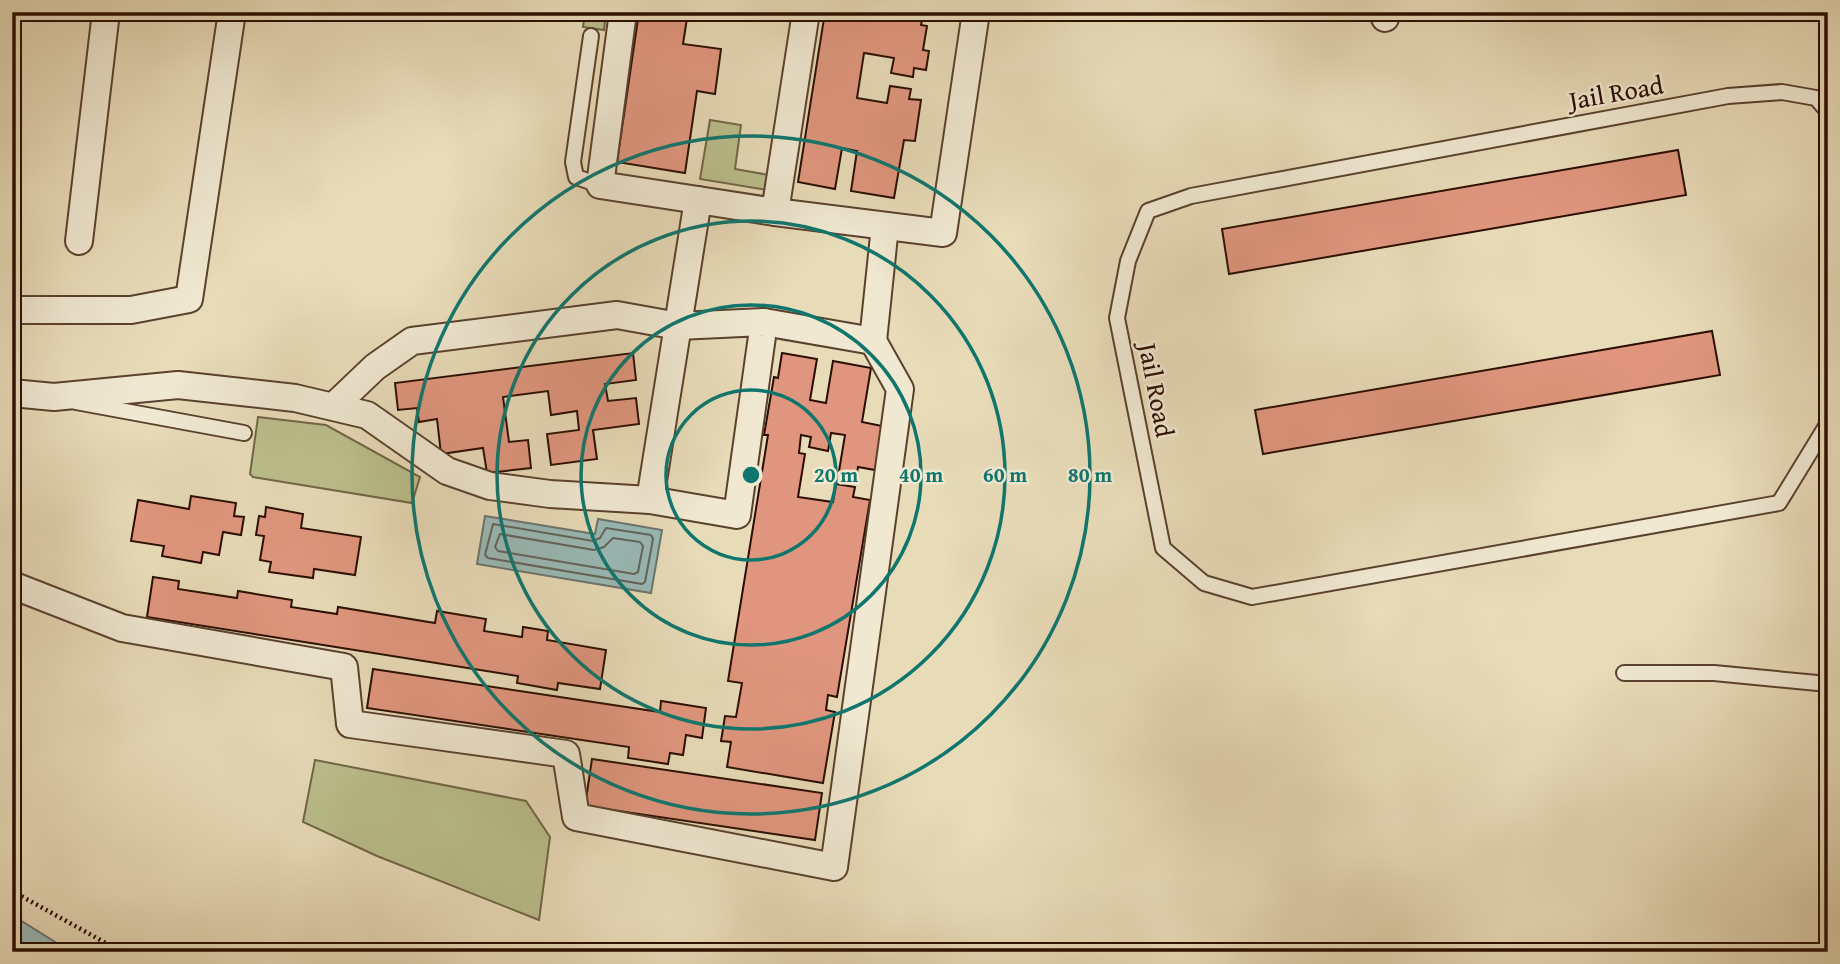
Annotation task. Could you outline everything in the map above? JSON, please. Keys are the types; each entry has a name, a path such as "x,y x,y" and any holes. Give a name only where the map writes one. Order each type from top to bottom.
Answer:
{"street":[{"path":"79,241 106,12"},
{"path":"12,310 131,310 189,299 232,12"},
{"path":"623,12 600,185 775,212 943,233 976,12"},
{"path":"775,212 806,12"},
{"path":"650,500 698,200"},
{"path":"12,585 122,628 344,667 350,724 566,754 576,817 834,867 900,389 873,341 885,226"},
{"path":"333,407 375,367 412,341 617,315 678,326 764,322 873,341"},
{"path":"12,393 54,397 177,385 295,398 367,415 447,471 490,486 550,494 650,500 737,515 764,322"}],"lane":[{"path":"591,36 573,162 576,177 600,185"},
{"name":"Jail Road","path":"1828,112 1816,98 1794,94 1728,96 1191,195 1148,211 1128,261 1117,318 1163,548 1205,583 1252,597 1779,503 1828,423"},
{"path":"54,397 128,414 244,433"},
{"path":"1625,673 1714,673 1828,684"}],"path":[{"path":"12,891 122,952"}],"green space":[{"path":"585,12 606,12 604,30 583,27"},
{"path":"710,120 741,125 735,169 769,175 767,190 700,179"},
{"path":"258,417 326,425 420,477 412,503 253,477 250,474"},
{"path":"315,760 526,801 550,837 539,920 377,856 303,822"}],"water":[{"path":"485,516 595,534 598,519 662,530 651,593 477,564"},
{"path":"12,915 71,952 12,952"}],"building":[{"path":"639,12 688,12 683,44 721,49 715,94 697,91 685,173 617,162"},
{"path":"825,12 924,12 921,25 927,26 923,50 929,51 926,70 914,68 913,77 891,73 894,58 864,53 857,98 887,103 890,86 911,89 909,99 921,100 915,141 904,140 894,198 851,191 857,151 842,148 835,189 798,182"},
{"path":"1678,150 1686,195 1229,274 1222,229"},
{"path":"1712,331 1720,375 1263,454 1255,410"},
{"path":"633,353 636,380 605,384 608,401 636,398 639,424 593,430 597,459 551,465 547,434 579,430 577,411 551,415 548,391 503,397 509,442 528,440 531,468 487,473 483,448 441,454 437,419 419,422 417,408 398,410 395,383"},
{"path":"782,353 817,359 810,400 826,403 833,361 871,368 862,422 882,426 875,470 858,467 857,473 839,471 845,435 831,433 828,451 809,447 811,437 801,435 799,453 805,454 798,497 833,502 836,484 855,487 853,497 870,500 837,697 828,695 826,710 835,712 823,783 727,767 731,742 721,741 725,716 736,717 742,683 728,681 768,435 764,435 774,377 778,378"},
{"path":"191,496 236,503 234,516 244,517 241,535 223,532 219,555 203,552 201,563 162,556 164,546 131,541 138,500 189,509"},
{"path":"266,507 303,514 301,528 361,537 355,575 314,569 313,578 269,572 271,562 260,560 264,536 256,535 259,516 265,517"},
{"path":"153,577 179,581 178,589 237,598 238,591 292,600 291,607 337,614 338,607 435,623 437,611 486,619 484,631 522,637 523,627 548,631 547,640 606,650 600,689 558,683 557,690 517,683 518,676 147,617"},
{"path":"373,669 660,712 661,701 706,708 702,738 686,735 683,755 670,753 668,764 628,758 629,747 367,708"},
{"path":"592,759 822,793 815,840 585,806"}]}
